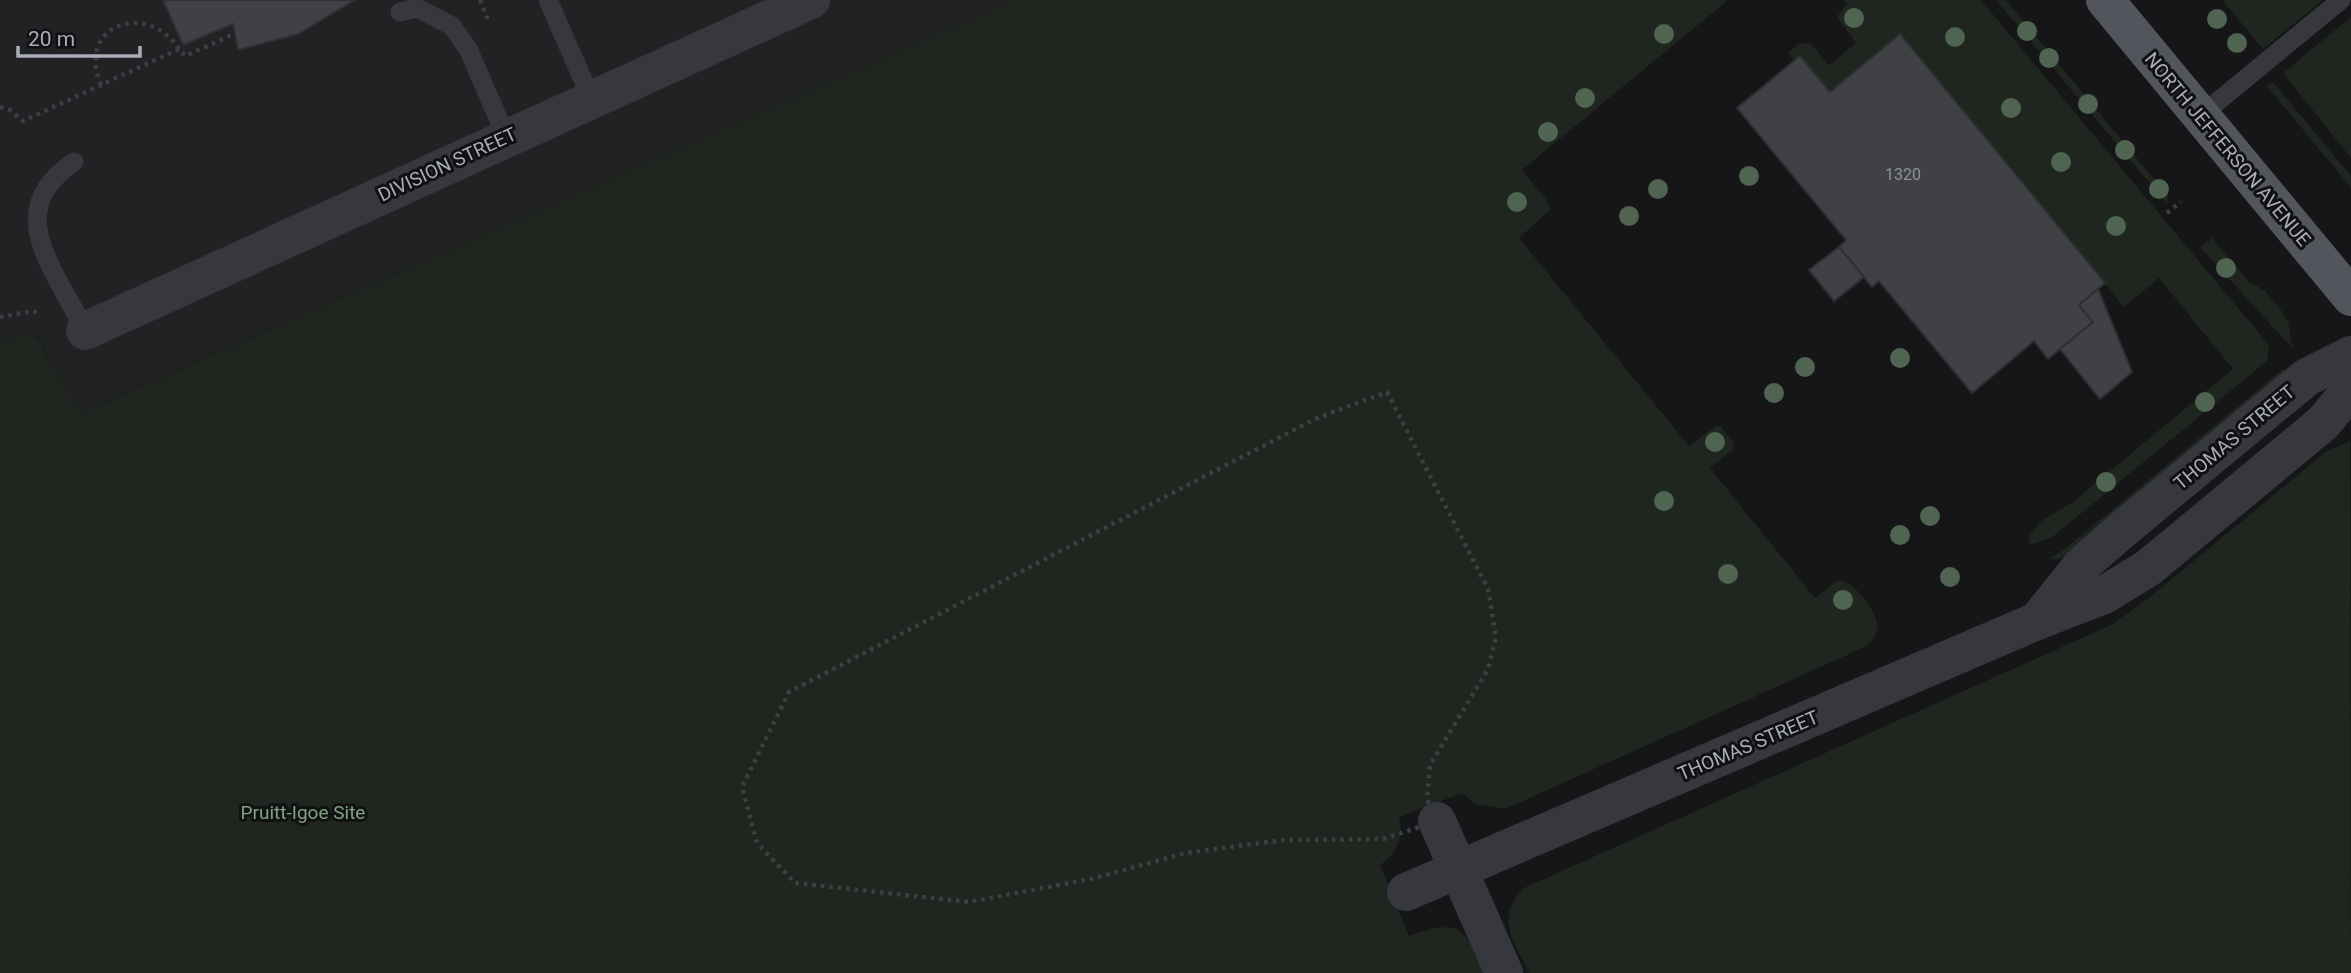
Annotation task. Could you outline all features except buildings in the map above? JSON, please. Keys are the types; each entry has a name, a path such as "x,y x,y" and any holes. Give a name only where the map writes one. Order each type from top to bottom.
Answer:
{"main road":[{"name":"NORTH JEFFERSON AVENUE","path":"2105,0 2351,297"}],"street":[{"name":"DIVISION STREET","path":"85,331 506,136 811,0"},
{"name":"THOMAS STREET","path":"2037,621 2082,565 2122,530 2307,377 2351,355"},
{"name":"THOMAS STREET","path":"1405,892 2037,621 2104,595 2148,568 2323,423 2351,389"},
{"path":"1437,821 1504,973"}],"lane":[{"path":"548,0 591,98"},
{"path":"2200,116 2341,0"},
{"path":"400,12 417,8 452,26 468,49 506,136"},
{"path":"74,162 58,171 35,197 29,212 28,226 47,269 61,286 85,331"}],"path":[{"path":"101,85 96,73 96,47 103,36 120,23 134,20 155,23 165,29 185,56 234,34"},
{"path":"0,107 10,110 23,121 179,49"},
{"path":"2166,213 2181,202"},
{"path":"1387,392 1488,589 1496,638 1488,669 1430,765 1427,799 1437,821 1382,839 1283,840 1186,853 1091,879 969,902 795,883 757,843 742,787 789,692 1315,419 1387,392"}],"shaded area":[{"path":"0,0 1015,0 78,414 38,336 0,340"}],"green space":[{"name":"Pruitt-Igoe Site","path":"1015,0 1728,0 1522,170 1546,199 1550,210 1519,238 1689,446 1716,426 1721,427 1734,443 1732,450 1710,468 1815,598 1838,580 1851,585 1857,591 1869,605 1876,620 1877,629 1873,640 1867,646 1505,809 1476,804 1462,793 1399,817 1401,831 1398,844 1391,856 1380,865 1409,936 1439,928 1458,930 1471,945 1484,973 0,973 0,340 37,336 79,414"},
{"path":"1844,0 1981,0 2269,345 2267,361 2051,538 2030,545 2028,538 2040,522 2074,501 2233,369 2159,278 2124,307 1900,34 1830,92 1800,56 1794,60 1788,53 1800,43 1811,44 1829,65 1856,43 1837,17 1847,4"},
{"path":"1996,0 2006,0 2168,196 2167,204"},
{"path":"2222,0 2323,0 2263,49"},
{"path":"2351,17 2351,158 2283,73"},
{"path":"2273,82 2351,176 2351,188 2267,86"},
{"path":"2212,238 2248,281 2265,291 2279,307 2288,322 2293,349 2200,247"},
{"path":"2283,369 2287,373 2075,551 2059,559 2049,559 2066,548"},
{"path":"2350,441 2351,973 1529,973 1513,940 1508,920 1515,899 1524,888 2111,625 2145,601 2327,451"}]}
